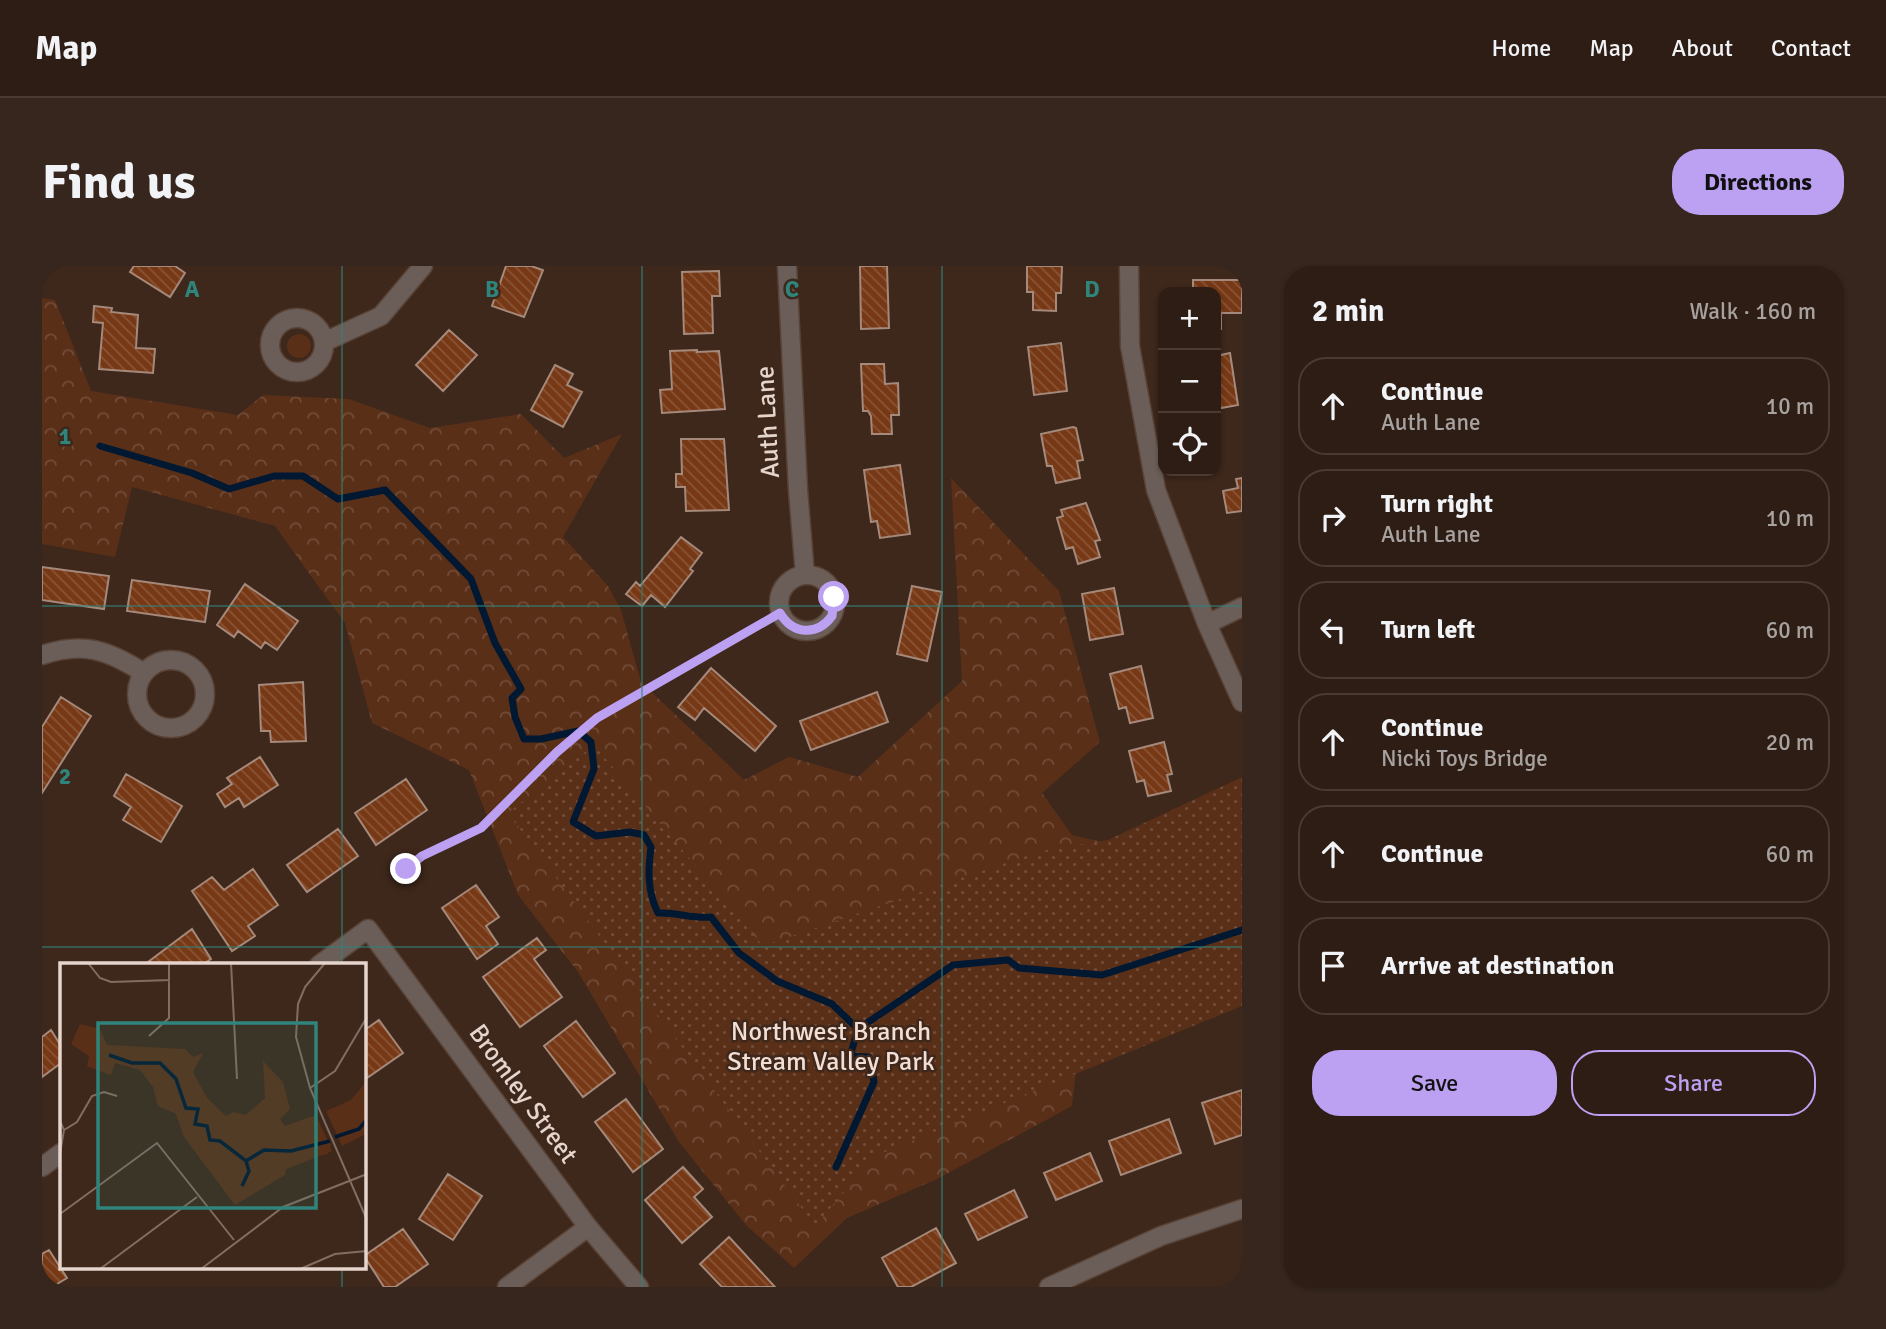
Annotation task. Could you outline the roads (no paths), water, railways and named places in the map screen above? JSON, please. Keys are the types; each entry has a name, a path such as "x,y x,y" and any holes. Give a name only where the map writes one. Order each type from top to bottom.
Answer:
{"street":[{"path":"324,342 381,316 423,266"},
{"name":"Auth Lane","path":"788,266 805,575"},
{"path":"1129,266 1129,346 1156,490 1208,624 1242,702"},
{"path":"805,575 823,580 834,597 832,616 826,624 808,631 791,626 780,613 779,596 789,582 805,575"},
{"path":"1208,624 1242,607"},
{"path":"42,655 75,646 93,649 112,655 144,673"},
{"name":"Bromley Street","path":"322,963 368,929 588,1227 639,1287"},
{"path":"42,1167 60,1154"},
{"path":"1049,1287 1161,1236 1242,1209"},
{"path":"507,1287 588,1227"}],"waterway":[{"path":"100,446 192,473 229,489 274,476 303,476 338,499 385,490 471,579 495,643 521,689 512,698 515,717 524,739 541,739 578,731 591,742 594,769 573,822 596,836 630,832 644,835 651,847 649,880 658,913 711,917 739,953 777,981 832,1004 858,1029 953,965 1008,960 1019,968 1102,975 1242,930"},
{"path":"836,1167 874,1082 869,1057 850,1056 858,1029"}],"park label":[{"name":"Northwest Branch Stream Valley Park","path":"831,1047"}]}
